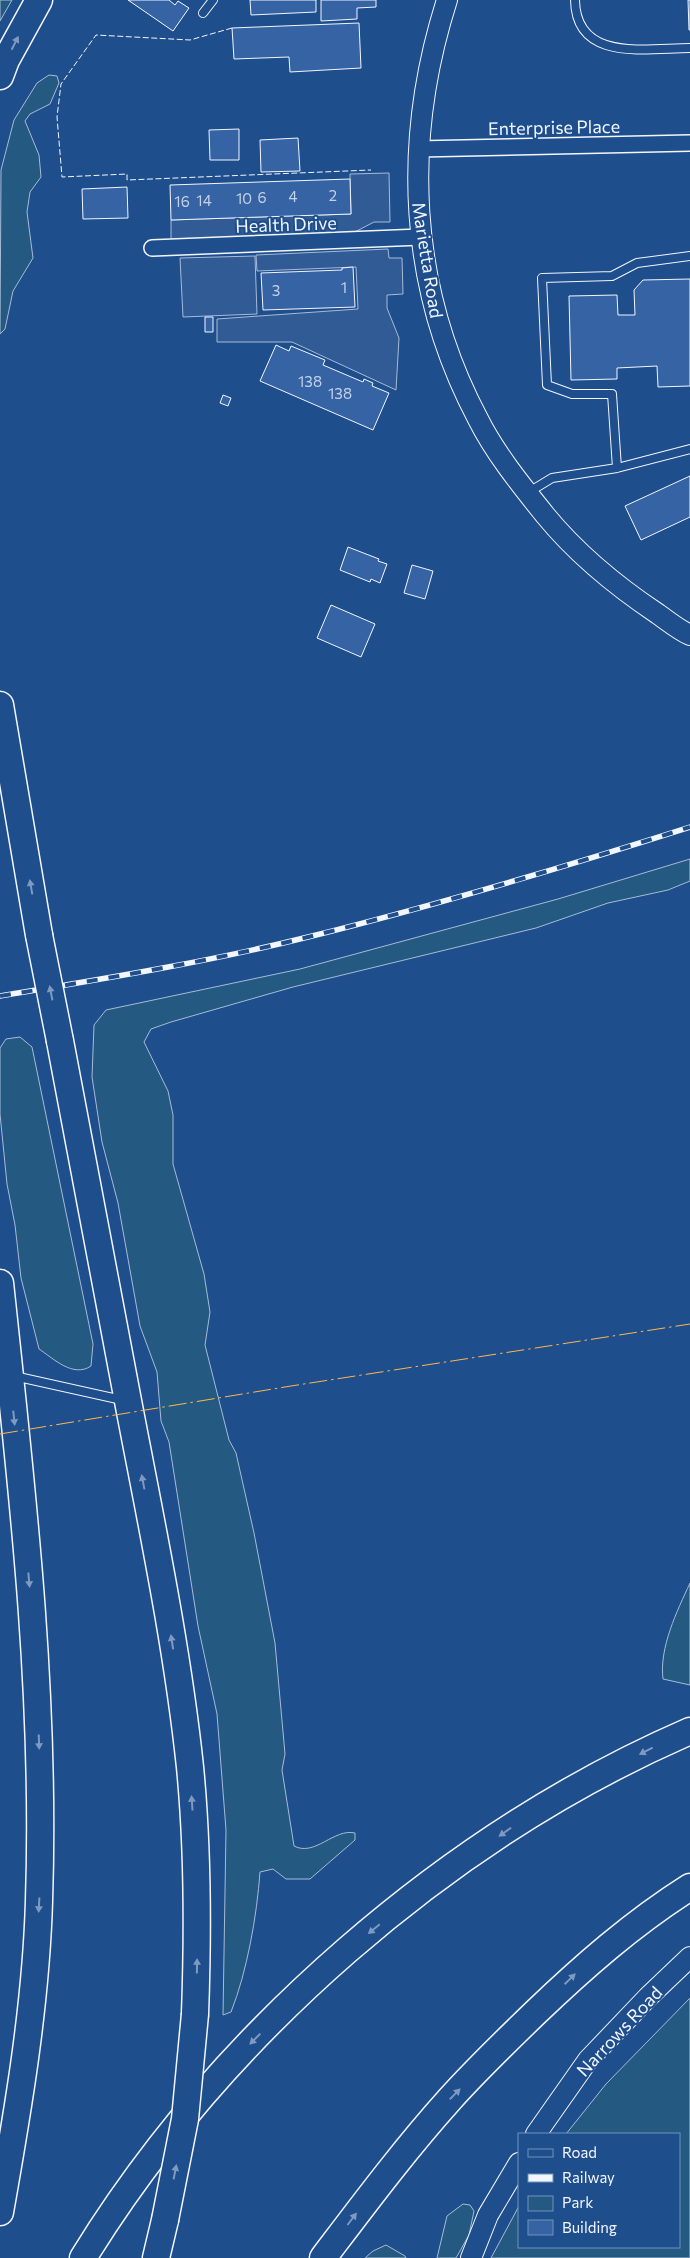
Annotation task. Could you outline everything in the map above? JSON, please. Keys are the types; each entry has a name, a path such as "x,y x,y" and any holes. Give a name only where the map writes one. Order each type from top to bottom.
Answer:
{"highway":[{"path":"0,76 6,60 39,0"},
{"path":"0,705 39,935 169,1618 190,1768 197,1896 195,2014 185,2119 156,2258"},
{"path":"0,1283 37,1677 41,1778 39,1903 30,2012 15,2128 0,2212"},
{"path":"84,2258 154,2154 218,2076 329,1965 438,1878 516,1824 584,1783 656,1746 690,1731"},
{"path":"323,2258 381,2181 450,2098 584,1966 661,1905 690,1887"}],"street":[{"name":"Marietta Road","path":"447,0 434,40 421,116 417,192 421,237 432,303 444,341 478,420 527,493 564,538 607,578 690,635"},
{"name":"Enterprise Place","path":"418,149 690,143"},
{"name":"Health Drive","path":"152,248 421,237"},
{"name":"Narrows Road","path":"537,2133 588,2060 648,1997 690,1957"},
{"path":"471,2258 488,2215 518,2165"}],"lane":[{"path":"204,13 213,0"},
{"path":"575,0 579,24 587,36 604,46 621,48 690,48"},
{"path":"617,468 612,394 572,394 547,385 542,278 612,276 636,263 690,256"},
{"path":"527,493 552,478 617,468 690,449"},
{"path":"10,1375 128,1402"}],"green space":[{"path":"0,0 12,0 0,21"},
{"path":"49,75 57,76 59,83 50,104 30,114 25,121 39,155 41,177 30,192 27,212 33,258 13,291 5,329 0,334 1,170 14,120 37,83"},
{"path":"690,859 690,881 668,890 608,903 536,928 293,987 171,1022 151,1029 144,1042 168,1091 173,1115 173,1164 204,1274 210,1312 205,1345 229,1440 236,1453 254,1533 275,1643 285,1754 282,1770 294,1846 309,1848 340,1834 355,1833 355,1840 310,1879 286,1879 273,1869 260,1872 254,1925 242,1979 231,2012 223,2015 226,1830 217,1714 198,1626 169,1442 161,1421 157,1372 140,1326 118,1203 102,1142 92,1077 94,1025 106,1010 300,969 558,899"},
{"path":"20,1037 32,1047 93,1344 91,1366 84,1369 77,1370 64,1366 39,1349 21,1278 15,1225 7,1184 0,1114 0,1048 6,1039"},
{"path":"690,1583 690,1685 663,1679 662,1667 670,1630"},
{"path":"690,1998 690,2258 491,2258 518,2208 518,2248 680,2248 680,2133 567,2133 606,2084"},
{"path":"463,2204 470,2205 474,2211 469,2235 456,2258 437,2258 447,2216"},
{"path":"386,2245 406,2258 365,2258 373,2251"}],"shaded area":[{"path":"389,173 390,222 374,222 353,233 171,240 171,220 351,214 350,174"},
{"path":"388,249 389,258 402,258 403,294 387,295 387,308 399,338 396,390 292,342 217,342 217,319 358,309 356,267 257,271 256,255"},
{"path":"255,256 257,314 183,317 180,258"}],"building":[{"path":"128,0 169,0 175,5 178,1 189,8 173,31"},
{"path":"250,0 316,0 316,12 251,15"},
{"path":"321,0 376,0 376,7 357,8 357,19 321,21"},
{"path":"688,0 690,0 690,30 689,30"},
{"path":"359,23 361,68 290,72 289,57 234,59 232,28"},
{"path":"239,129 239,160 210,160 209,130"},
{"path":"298,138 300,171 261,172 260,140"},
{"path":"350,179 351,214 171,220 170,185"},
{"path":"127,187 128,218 83,219 82,189"},
{"path":"353,267 355,307 263,310 261,273 342,270 342,268"},
{"path":"690,279 690,386 658,387 657,366 617,368 617,379 571,380 569,296 617,295 618,315 635,315 634,290 643,280"},
{"path":"205,317 213,317 213,332 205,332"},
{"path":"276,345 289,351 291,346 325,360 323,365 363,382 364,379 373,383 372,386 389,393 373,430 260,381"},
{"path":"223,395 231,398 228,406 220,403"},
{"path":"690,476 690,517 641,540 625,506"},
{"path":"348,547 387,564 380,583 371,579 370,582 340,570"},
{"path":"412,565 433,571 425,599 404,593"},
{"path":"331,605 375,624 361,657 317,638"}],"railway":[{"path":"0,996 193,962 308,937 500,885 690,827"}],"fence":[{"path":"232,28 190,40 96,35 61,84 57,117 62,177 127,174 127,180 371,170"}],"power":[{"path":"0,1434 291,1386 690,1324"}]}
